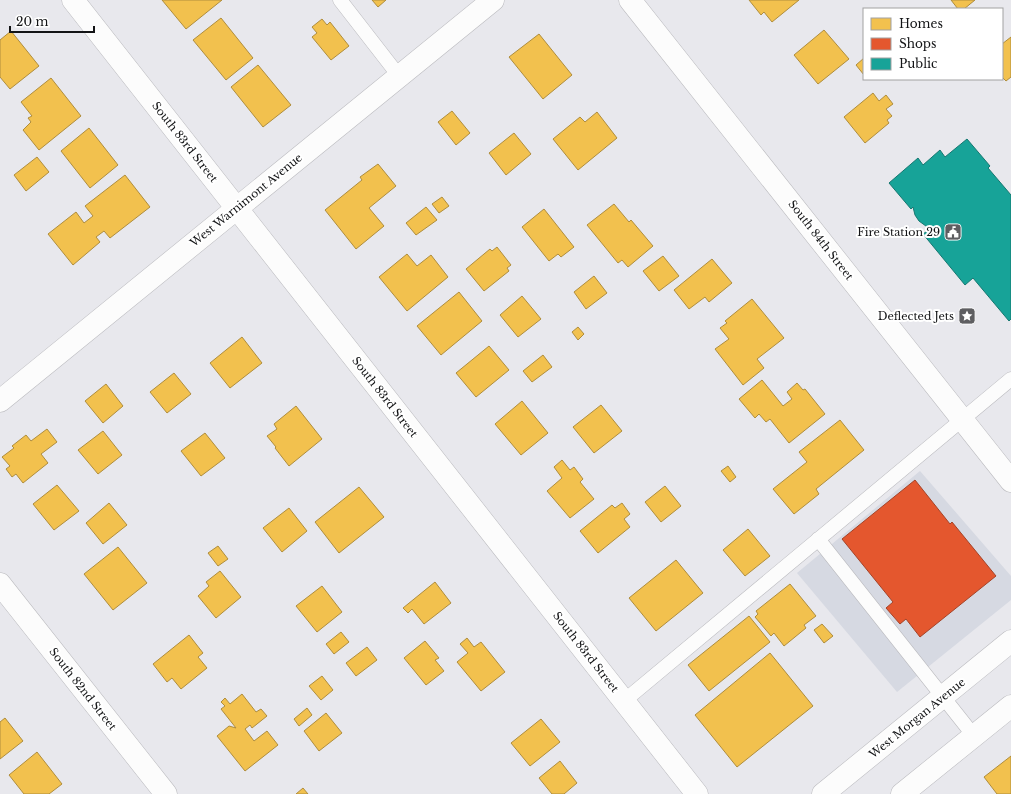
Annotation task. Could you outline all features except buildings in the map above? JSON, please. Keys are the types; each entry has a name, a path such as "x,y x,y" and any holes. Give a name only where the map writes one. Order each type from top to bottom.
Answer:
{"street":[{"name":"South 83rd Street","path":"73,0 697,794"},
{"name":"West Warnimont Avenue","path":"0,401 493,0"},
{"name":"South 84th Street","path":"630,0 1011,481"},
{"name":"South 82nd Street","path":"0,584 166,794"},
{"name":"West Morgan Avenue","path":"823,794 1011,641"},
{"path":"902,794 1011,706"}],"lane":[{"path":"340,0 399,76"},
{"path":"624,701 1011,379"},
{"path":"818,539 974,736"}],"shaded area":[{"path":"920,471 1011,576 1011,600 897,692 797,573"}],"place":[{"name":"Fire Station 29","path":"953,232"},
{"name":"Deflected Jets","path":"967,316"}]}
